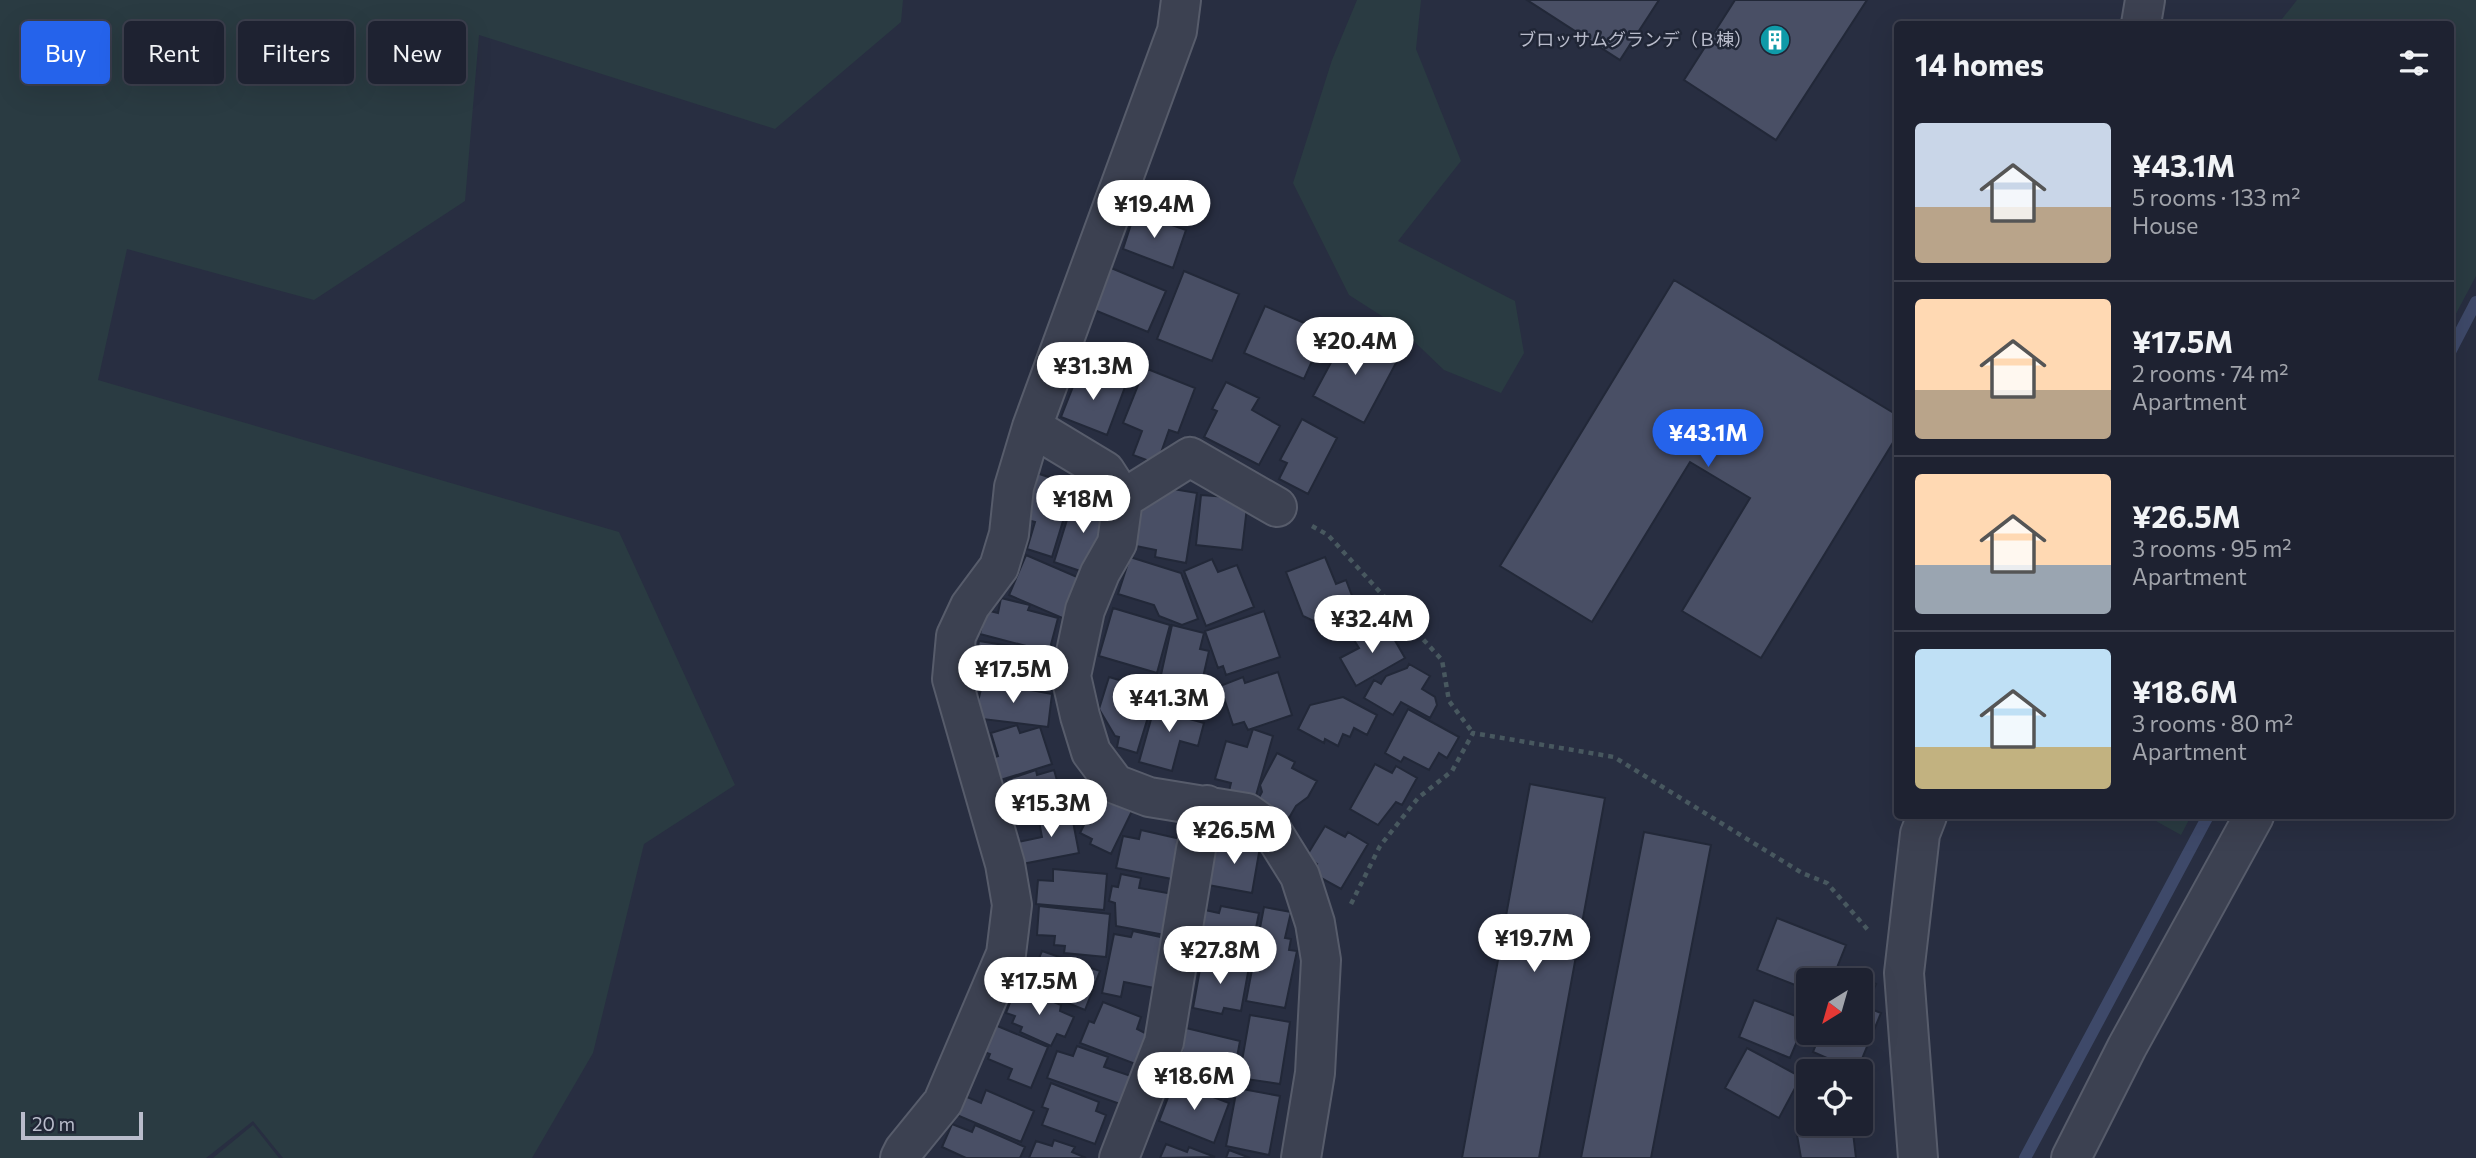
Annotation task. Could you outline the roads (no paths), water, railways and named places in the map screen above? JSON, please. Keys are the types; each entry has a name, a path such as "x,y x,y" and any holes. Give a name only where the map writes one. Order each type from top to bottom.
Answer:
{"street":[{"path":"900,1158 943,1102 1006,954 1012,905 1004,864 951,679 956,636 970,606 999,567 1009,534 1014,487 1032,427 1177,31 1181,0"},
{"path":"2142,21 2145,0"},
{"path":"1032,427 1105,471 1124,499 1117,543 1085,610 1071,676 1091,752 1115,784 1149,797 1247,813 1272,831 1300,876 1315,923 1321,960 1315,1073 1300,1158"},
{"path":"1124,499 1189,457 1277,507"},
{"path":"1119,1158 1164,1042 1196,849 1207,805"},
{"path":"1918,1158 1904,973 1920,834 1926,819"},
{"path":"2071,1158 2127,1046 2252,819"}],"waterway":[{"path":"2454,344 2476,302"},
{"path":"2025,1158 2206,819"}],"place":[{"name":"ブロッサムグランデ（Ｂ棟）","path":"1775,40"}]}
